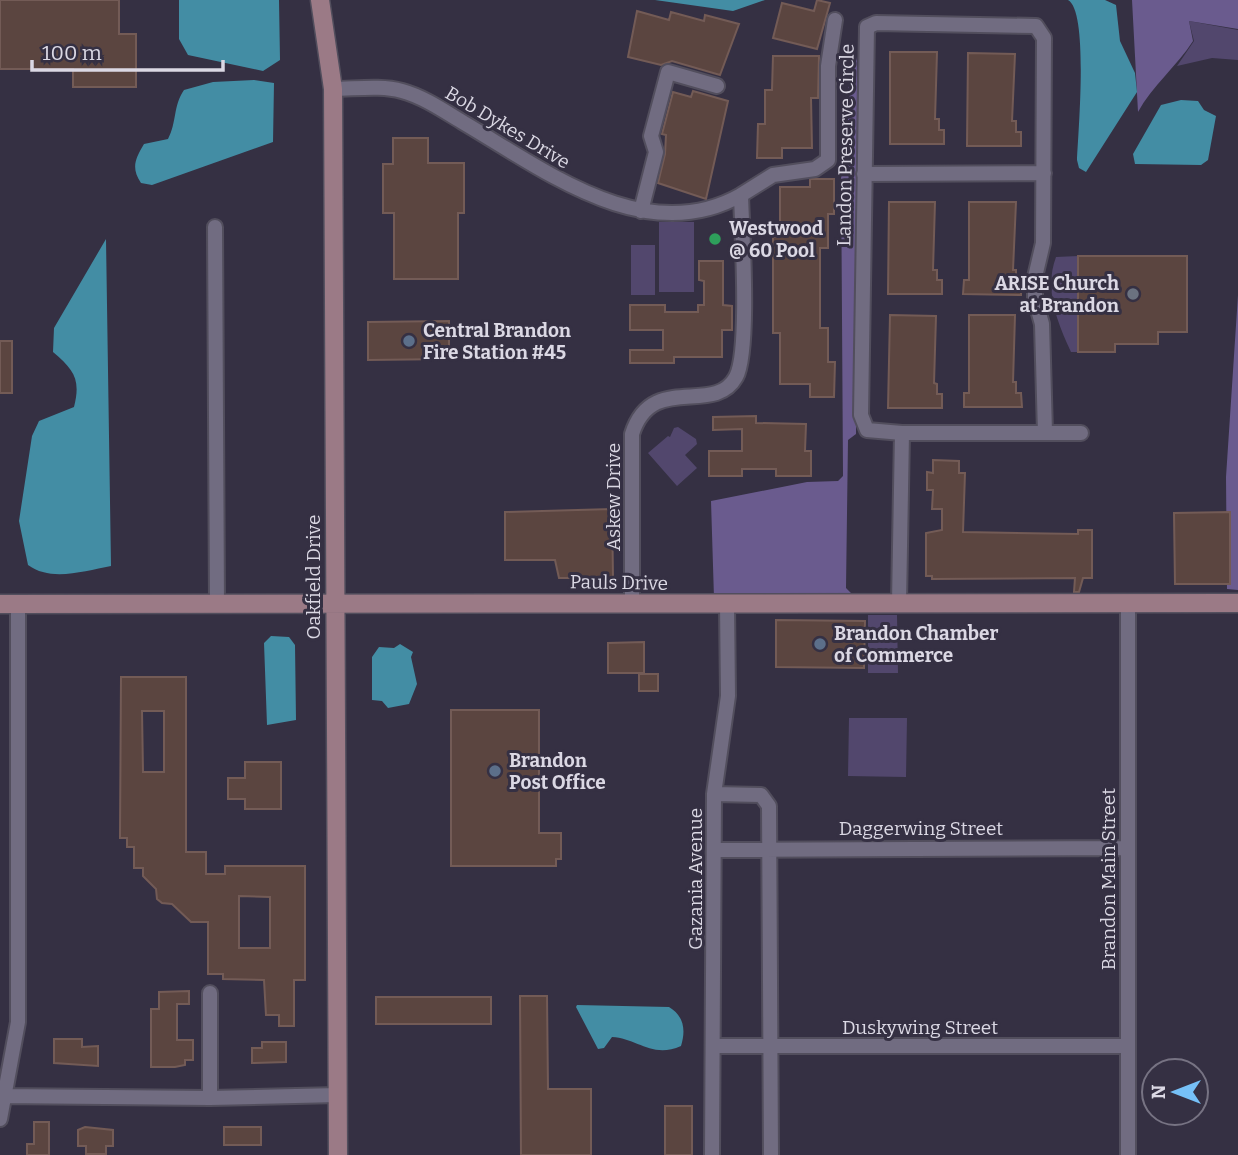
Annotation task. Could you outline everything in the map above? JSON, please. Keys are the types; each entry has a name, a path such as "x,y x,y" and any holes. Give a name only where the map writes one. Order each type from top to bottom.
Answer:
{"street":[{"name":"Oakfield Drive","path":"320,0 333,89 338,1155"},
{"path":"741,195 773,175 815,169 828,160 828,66 835,20"},
{"name":"Landon Preserve Circle","path":"1045,433 1042,324 1035,299 1035,277 1043,243 1044,38 1036,26 876,23 867,27 865,44 861,415 867,430 902,433 1045,433 1081,433"},
{"path":"640,211 656,152 651,136 668,72 717,86"},
{"name":"Bob Dykes Drive","path":"333,89 402,91 428,102 558,181 640,211 685,214 717,209 741,195"},
{"path":"864,174 1044,173"},
{"name":"Askew Drive","path":"632,604 632,434 637,419 653,405 673,397 707,396 720,392 735,379 742,344 741,195"},
{"path":"215,227 217,605"},
{"path":"899,603 902,433"},
{"name":"Pauls Drive","path":"9,604 1238,603"},
{"path":"0,1119 2,1096 18,1022 9,604"},
{"name":"Gazania Avenue","path":"712,1155 714,794 728,696 727,604"},
{"name":"Brandon Main Street","path":"1128,604 1128,1155"},
{"path":"714,794 761,795 769,807 771,1155"},
{"name":"Daggerwing Street","path":"714,850 1127,848"},
{"path":"210,993 210,1098"},
{"name":"Duskywing Street","path":"713,1046 1126,1046"},
{"path":"2,1096 210,1098 338,1095"}],"shaded area":[{"path":"1132,0 1238,0 1238,29 1189,21 1193,41 1150,93 1138,112"},
{"path":"1189,21 1238,30 1238,60 1212,58 1177,66 1194,41"},
{"path":"857,57 856,434 848,440 846,588 851,593 893,594 892,597 714,598 711,501 807,482 838,481 843,476 841,160 844,104"},
{"path":"659,222 694,222 694,292 659,292"},
{"path":"631,245 655,245 655,295 631,295"},
{"path":"1078,256 1078,352 1071,352 1057,317 1051,281 1056,257"},
{"path":"1238,295 1238,590 1227,589 1226,477"},
{"path":"678,427 696,439 697,444 685,455 697,468 677,486 648,453 670,437 674,428"},
{"path":"868,615 897,615 898,673 868,673"},
{"path":"849,718 907,718 906,777 848,776"}],"water":[{"path":"179,0 279,0 280,60 263,71 188,55 179,39"},
{"path":"655,0 765,0 733,11"},
{"path":"1068,0 1105,0 1116,5 1120,41 1135,73 1137,92 1086,172 1079,168 1077,160 1080,49 1074,9"},
{"path":"254,80 274,83 273,142 152,185 141,183 135,168 138,154 144,144 168,139 184,90 213,82"},
{"path":"1181,100 1198,101 1204,110 1216,116 1208,160 1201,165 1135,164 1133,154 1161,105"},
{"path":"106,239 111,566 68,574 47,573 28,565 19,521 32,436 39,421 74,407 76,382 71,370 53,352 54,328"},
{"path":"271,636 289,637 295,645 296,720 267,725 264,643"},
{"path":"400,644 413,652 411,657 417,684 409,704 388,708 382,701 372,700 372,657 379,647 394,648"},
{"path":"577,1005 669,1007 681,1019 681,1046 653,1049 612,1037 604,1048 598,1049"}],"building":[{"path":"0,0 119,0 119,34 136,34 136,87 73,87 73,69 0,69"},
{"path":"817,0 830,3 817,49 773,38 782,3 814,11"},
{"path":"637,11 669,20 671,12 704,21 705,15 739,24 720,75 672,61 661,65 628,57"},
{"path":"890,52 937,52 935,119 939,119 939,130 944,130 944,144 890,144"},
{"path":"968,53 1015,54 1012,121 1016,121 1016,132 1021,132 1021,146 967,146"},
{"path":"773,56 819,56 818,98 811,98 812,148 782,148 782,158 757,158 758,124 765,124 765,90 772,90"},
{"path":"693,91 728,101 706,199 658,183 665,154 666,135 662,134 673,92 691,97"},
{"path":"393,138 428,138 428,163 464,163 464,213 458,213 458,279 394,279 394,213 383,213 383,164 393,164"},
{"path":"810,179 834,179 834,214 828,214 828,248 820,248 820,328 828,328 828,362 835,362 834,397 810,397 810,384 780,384 780,333 773,333 773,237 780,237 780,187 810,187"},
{"path":"889,202 935,202 933,270 937,270 937,280 942,280 942,294 888,294"},
{"path":"969,202 1016,202 1013,270 1016,270 1016,281 1021,281 1021,295 963,294 964,280 969,280"},
{"name":"ARISE Church at Brandon","path":"1078,256 1187,256 1187,332 1158,332 1158,344 1115,344 1115,352 1078,352"},
{"path":"699,261 723,261 723,305 732,306 732,330 722,330 722,357 674,357 674,363 630,363 630,350 663,350 663,330 630,330 630,305 665,305 665,312 698,312 698,305 704,305 704,281 699,280"},
{"path":"890,315 936,316 934,383 937,384 937,394 942,394 942,408 888,408"},
{"path":"969,315 1015,315 1013,382 1016,382 1016,393 1021,393 1022,407 964,407 964,393 969,393"},
{"name":"Central Brandon Fire Station #45","path":"449,321 449,359 368,360 368,322"},
{"path":"0,341 12,341 12,393 0,393"},
{"path":"756,416 756,423 806,424 805,451 811,451 811,476 776,476 776,469 742,469 742,476 709,476 709,451 742,451 742,429 713,430 713,417"},
{"path":"933,460 959,461 959,473 965,473 963,532 1078,534 1078,530 1092,530 1092,578 1083,578 1079,592 1074,592 1075,578 932,579 932,576 926,576 926,533 942,530 942,509 932,509 933,490 927,490 927,472 933,473"},
{"path":"612,509 613,578 559,578 555,560 505,560 505,512"},
{"path":"1230,512 1230,584 1175,584 1174,513"},
{"name":"Brandon Chamber of Commerce","path":"776,620 865,621 864,668 776,667"},
{"path":"644,642 644,673 608,673 608,643"},
{"path":"639,674 658,674 658,691 639,691"},
{"path":"121,677 186,677 186,852 206,852 206,874 225,874 225,866 305,866 305,980 294,980 294,1026 279,1026 279,1015 266,1015 264,980 223,979 223,974 208,974 208,922 191,922 172,904 162,903 157,899 156,889 143,876 143,868 134,868 134,847 127,847 127,838 120,838","holes":["142,711 164,711 164,772 143,772","239,896 270,897 270,948 239,948"]},
{"name":"Brandon Post Office","path":"451,710 539,710 539,833 561,833 561,859 556,859 556,866 451,866"},
{"path":"245,762 281,762 281,809 245,809 245,799 228,799 228,778 245,778"},
{"path":"189,991 189,1004 177,1004 177,1040 193,1040 193,1060 185,1060 185,1065 175,1067 151,1067 151,1009 159,1009 159,992"},
{"path":"520,996 547,996 548,1089 591,1089 591,1155 521,1155"},
{"path":"376,997 491,997 491,1024 376,1024"},
{"path":"54,1039 82,1039 82,1047 98,1046 98,1066 54,1063"},
{"path":"262,1042 286,1042 286,1062 252,1063 252,1048 262,1048"},
{"path":"665,1106 692,1106 692,1155 665,1155"},
{"path":"34,1122 49,1122 49,1155 27,1155 27,1144 34,1144"},
{"path":"85,1127 113,1130 113,1146 106,1146 106,1154 86,1154 86,1146 78,1146 78,1130"},
{"path":"224,1127 261,1127 261,1145 224,1145"}],"place":[{"name":"Westwood @ 60 Pool","path":"715,239"},
{"name":"ARISE Church at Brandon","path":"1133,294"},
{"name":"Central Brandon Fire Station #45","path":"409,341"},
{"name":"Brandon Chamber of Commerce","path":"820,644"},
{"name":"Brandon Post Office","path":"495,771"}]}
